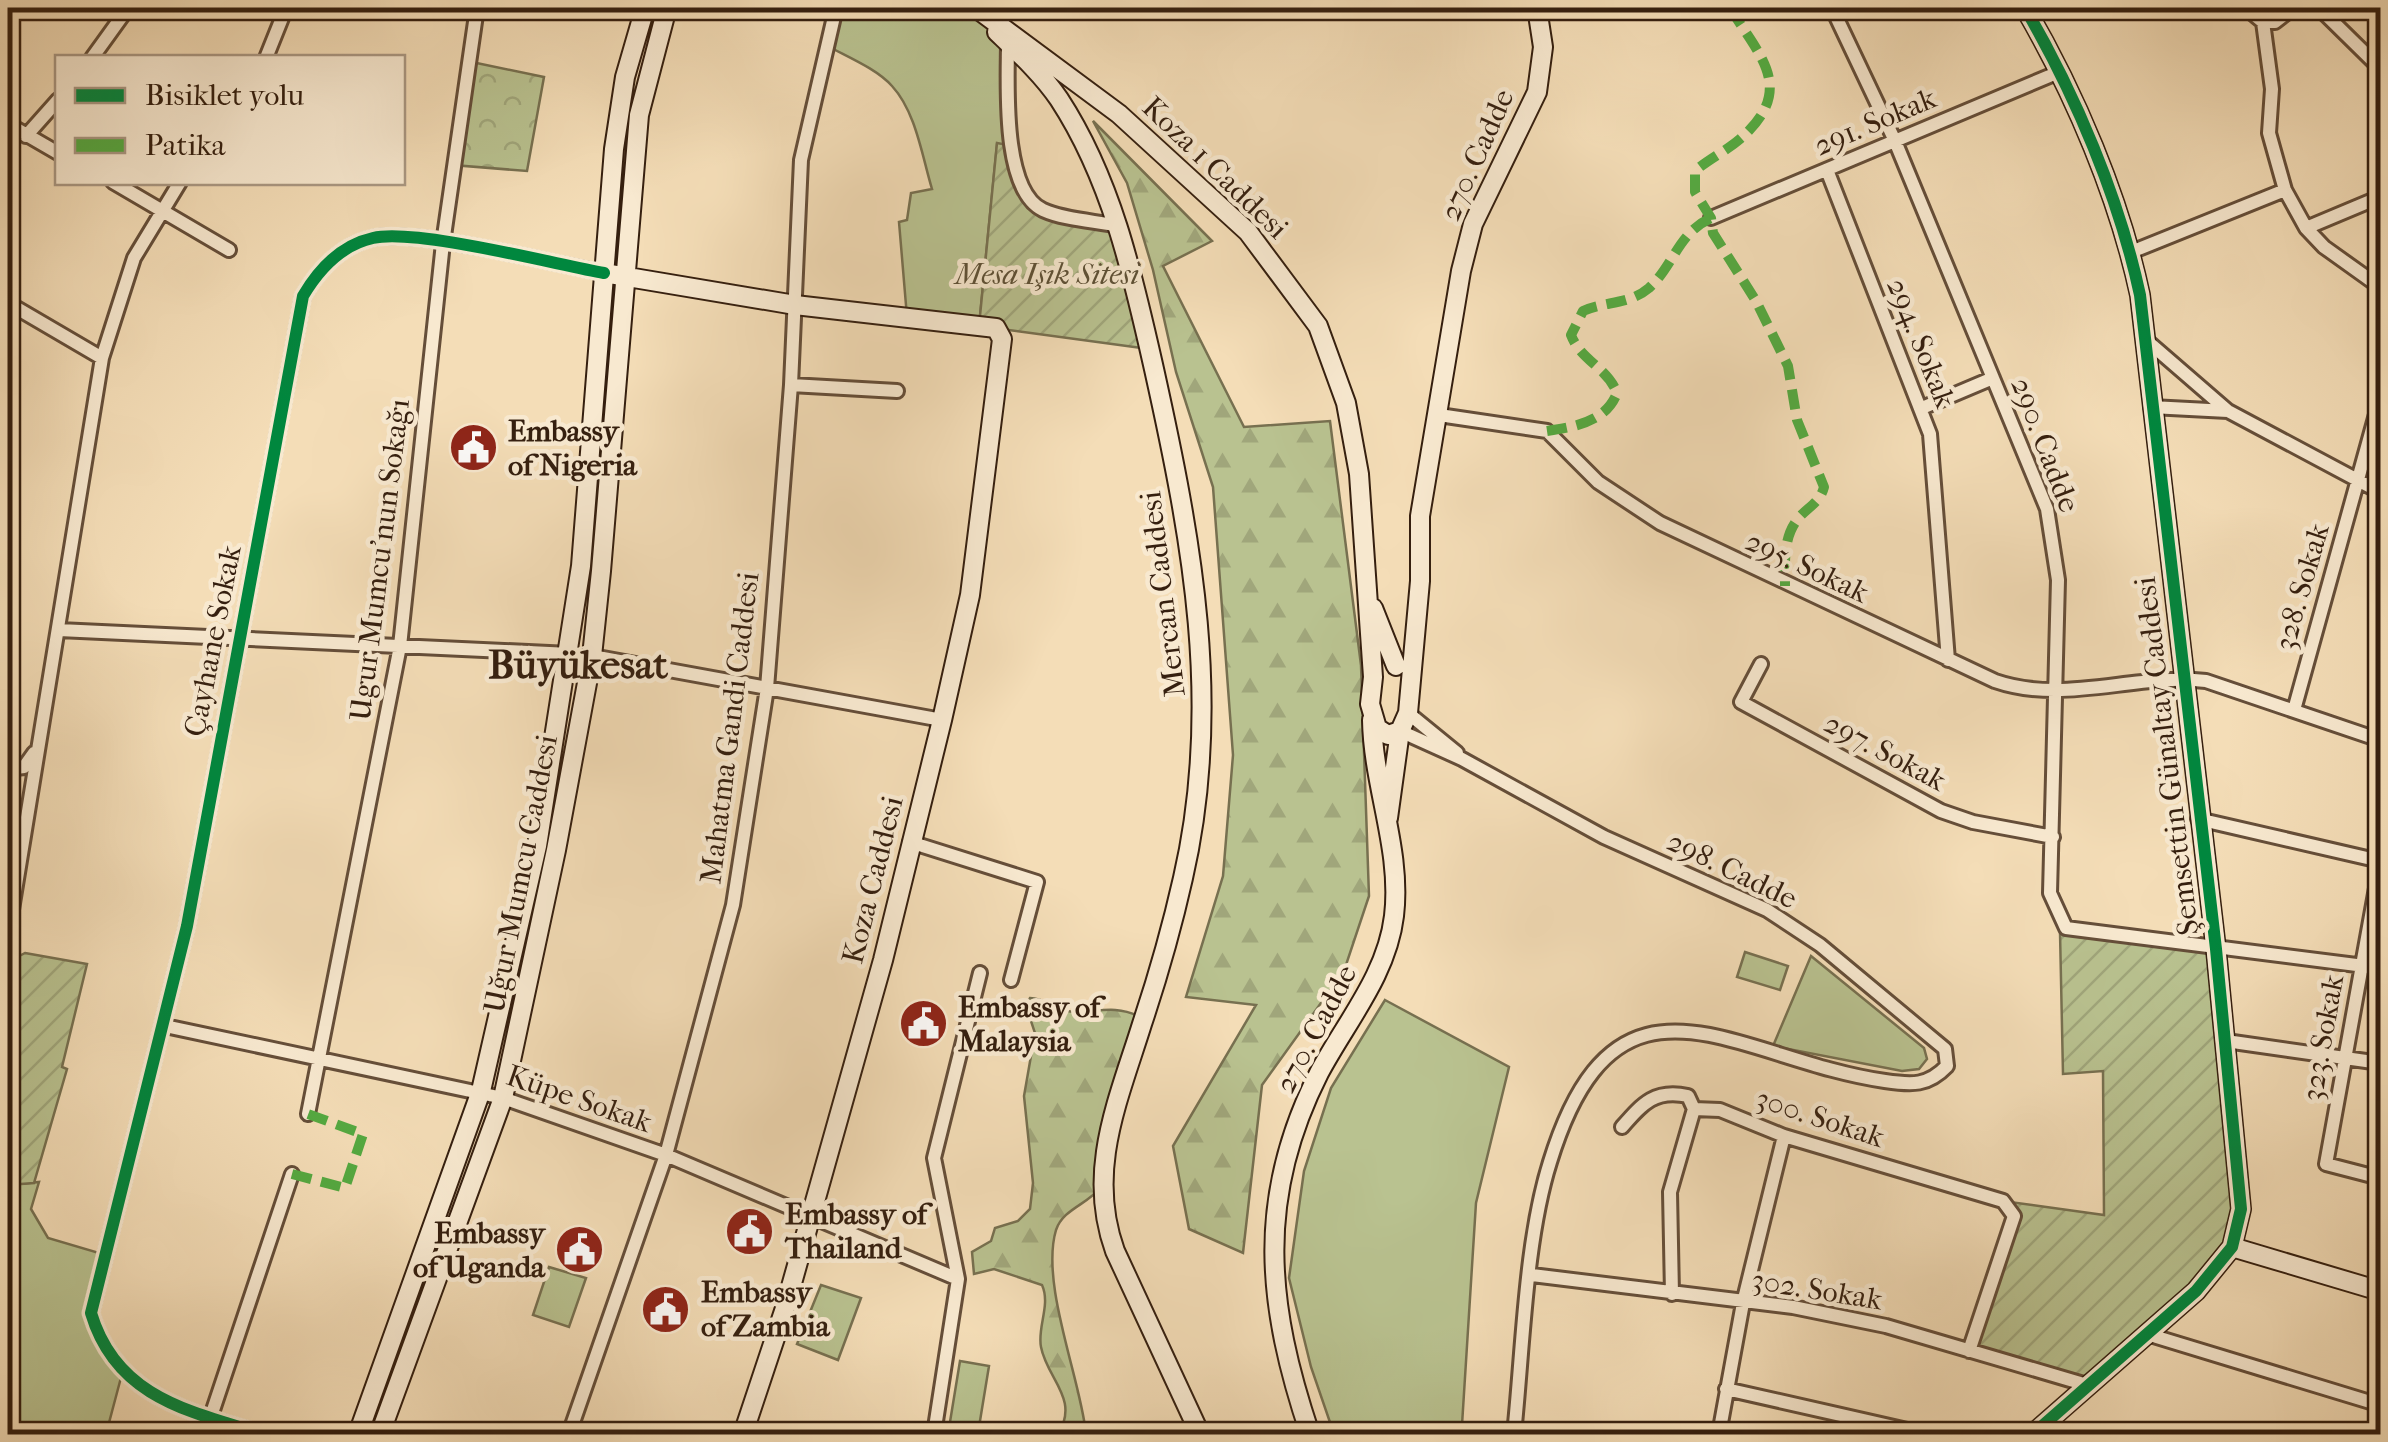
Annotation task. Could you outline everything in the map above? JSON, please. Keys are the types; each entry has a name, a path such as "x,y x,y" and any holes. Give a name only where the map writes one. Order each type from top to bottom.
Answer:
{"street":[{"path":"94,55 128,8"},
{"path":"267,55 286,8"},
{"name":"Ugur Mumcu'nun Sokağı","path":"308,1114 400,646 443,243 477,8"},
{"name":"Uğur Mumcu Caddesi","path":"358,1434 481,1091 537,846 570,654 620,108 645,8"},
{"name":"Uğur Mumcu Caddesi","path":"380,1434 503,1098 592,656 639,115 667,8"},
{"name":"Mahatma Gandi Caddesi","path":"569,1434 666,1155 729,924 767,688 790,385 801,160 836,8"},
{"name":"Mercan Caddesi","path":"974,8 1046,82 1066,111 1119,226 1186,517 1202,626 1205,699 1201,782 1162,958 1111,1118 1102,1167 1102,1204 1114,1251 1200,1434"},
{"name":"Koza 1 Caddesi","path":"974,8 1118,114 1254,238 1301,298 1334,361 1346,403 1359,474 1373,676"},
{"name":"270. Cadde","path":"1387,823 1410,687 1420,516 1470,234 1537,92 1543,47 1538,8"},
{"name":"290. Cadde","path":"1832,8 1896,142 2046,509 2058,580 2050,893 2066,928 2216,949"},
{"path":"2246,8 2275,22 2293,8"},
{"path":"2319,8 2380,68"},
{"name":"Şemsettin Günaltay Caddesi","path":"2029,9 2059,72 2131,252 2146,340 2198,819 2216,949 2241,1209 2232,1247 2196,1290 2150,1335 2038,1429"},
{"path":"2263,15 2272,89 2271,143 2284,190 2306,228 2344,263 2380,287"},
{"path":"1008,42 1008,144 1032,200 1046,211 1119,226"},
{"name":"291. Sokak","path":"1710,218 2059,72"},
{"path":"26,136 55,103"},
{"path":"8,124 55,151"},
{"name":"294. Sokak","path":"1827,170 1930,434 1948,660"},
{"path":"119,185 229,250"},
{"path":"8,934 102,358 134,258 178,185"},
{"path":"2131,252 2284,190"},
{"path":"2306,228 2380,197"},
{"name":"Çayhane Sokak","path":"209,1417 155,1398 119,1366 99,1340 91,1313 165,1026 303,296 316,274 355,244 376,236 443,243 794,305 996,328"},
{"path":"8,303 102,358"},
{"name":"Koza Caddesi","path":"743,1434 883,960 942,720 970,595 1002,339 996,328"},
{"path":"2146,340 2228,411 2380,492"},
{"path":"1922,408 1993,378"},
{"path":"790,385 897,391"},
{"name":"328. Sokak","path":"2294,710 2380,400"},
{"path":"2152,406 2228,411"},
{"name":"295. Sokak","path":"1439,415 1546,431 1598,482 1660,523 1948,660 2020,690 2058,692 2182,678 2206,680 2380,740"},
{"path":"1368,599 1396,666 1406,674 1410,687"},
{"path":"1387,645 1396,650 1406,646 1416,622"},
{"path":"59,630 592,656 942,720"},
{"name":"297. Sokak","path":"1761,664 1741,702 1941,811 2053,837"},
{"path":"1373,676 1380,669 1396,666"},
{"name":"270. Cadde","path":"1310,1434 1290,1366 1274,1287 1273,1222 1306,1102 1385,956 1395,886 1387,823 1375,777 1373,676"},
{"path":"1372,714 1383,734 1404,722"},
{"name":"298. Cadde","path":"1404,722 1462,759 1604,837 1767,910 1820,946 1946,1049 1947,1066 1934,1080 1914,1085 1860,1078 1698,1030 1666,1028 1634,1039 1598,1068 1556,1144 1542,1194 1532,1275"},
{"path":"8,770 24,767 40,737"},
{"path":"2198,819 2380,864"},
{"path":"910,842 1036,882 1011,980"},
{"name":"323. Sokak","path":"2380,864 2326,1164 2380,1178"},
{"path":"8,865 14,895"},
{"path":"2216,949 2380,968"},
{"path":"934,1434 958,1279 934,1158 980,973"},
{"name":"Küpe Sokak","path":"165,1026 503,1098 666,1155 958,1279"},
{"path":"2226,1041 2380,1063"},
{"name":"300. Sokak","path":"1622,1127 1648,1098 1660,1093 1688,1096 1694,1109 1720,1110 1784,1136 2004,1201 2014,1216 1970,1351"},
{"path":"1672,1294 1670,1192 1694,1109"},
{"path":"1718,1434 1743,1303 1784,1136"},
{"path":"205,1434 292,1174"},
{"path":"2232,1247 2380,1291"},
{"path":"1514,1434 1532,1275"},
{"name":"302. Sokak","path":"1532,1275 1792,1307 1886,1326 2087,1384"},
{"path":"2150,1335 2380,1405"},
{"path":"1726,1389 1925,1434"},
{"path":"209,1417 262,1434"},
{"path":"2038,1429 2065,1434"}],"green space":[{"path":"836,8 972,8 1008,42 1008,145 997,144 979,326 907,317 899,222 907,220 911,193 932,189 907,108 892,86 824,44"},
{"path":"467,61 544,77 527,171 453,165"},
{"path":"1093,121 1212,241 1163,266 1244,427 1330,421 1361,665 1369,896 1344,971 1262,1085 1243,1253 1189,1229 1173,1146 1256,1005 1186,997 1223,876 1233,755 1213,487 1176,372 1153,270 1127,183"},
{"name":"Mesa Işık Sitesi","path":"997,143 1008,145 1037,206 1119,226 1149,349 979,326"},
{"path":"2066,928 2216,949 2240,1176 2232,1247 2087,1385 1969,1351 2013,1216 2003,1201 2104,1215 2103,1071 2063,1074 2060,932"},
{"path":"1745,952 1788,966 1780,990 1737,977"},
{"path":"25,953 87,964 62,1067 67,1069 34,1183 8,1185 8,962"},
{"path":"1811,956 1924,1048 1927,1059 1919,1069 1902,1071 1773,1046"},
{"path":"1030,998 1075,1012 1114,1010 1138,1016 1100,1188 1059,1223 1052,1252 1057,1304 1086,1434 1058,1434 1064,1422 1064,1400 1041,1347 1045,1300 1042,1285 994,1269 974,1274 972,1252 991,1241 995,1228 1018,1221 1030,1209 1033,1183 1024,1096 1035,1033 1026,1006"},
{"path":"1385,1000 1509,1067 1476,1203 1462,1425 1509,1428 1508,1434 1334,1434 1311,1367 1289,1278 1304,1171 1331,1088"},
{"path":"39,1182 31,1209 48,1238 106,1255 91,1313 123,1370 106,1434 8,1434 8,1185"},
{"path":"549,1267 586,1278 569,1327 533,1315"},
{"path":"821,1285 861,1298 838,1360 797,1344"},
{"path":"960,1361 989,1366 978,1433 949,1428"}],"marked path":[{"path":"1730,8 1768,73 1767,104 1757,121 1735,143 1695,171 1695,192 1711,218 1713,233 1756,301 1788,366 1797,420 1824,487 1789,535 1785,586"},
{"path":"1547,431 1597,417 1617,393 1571,335 1583,311 1633,297 1649,288 1683,241 1711,218"},
{"path":"292,1174 345,1188 363,1134 308,1114"}],"cycle path":[{"path":"2025,8 2061,75 2108,184 2140,295 2216,949 2241,1209 2232,1247 2196,1291 2033,1434"},
{"path":"262,1434 182,1408 137,1382 102,1341 91,1313 187,926 303,296 341,252 361,241 393,236 486,248 604,273"}],"place":[{"name":"Embassy of Nigeria","path":"473,448"},
{"name":"Embassy of Malaysia","path":"923,1024"},
{"name":"Embassy of Thailand","path":"750,1231"},
{"name":"Embassy of Uganda","path":"580,1250"},
{"name":"Embassy of Zambia","path":"666,1309"}],"district":[{"name":"Büyükesat","path":"578,665"}]}
